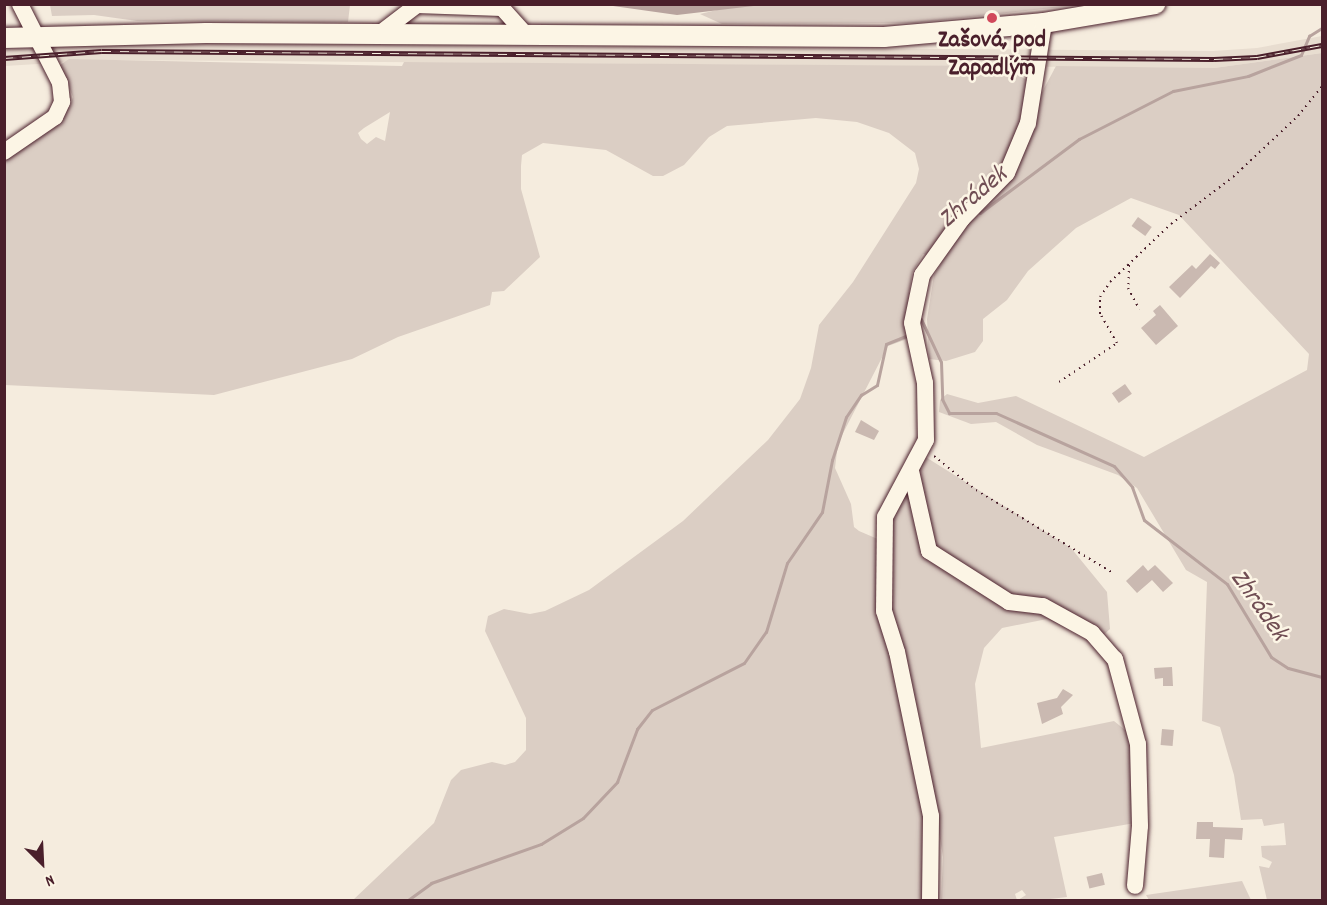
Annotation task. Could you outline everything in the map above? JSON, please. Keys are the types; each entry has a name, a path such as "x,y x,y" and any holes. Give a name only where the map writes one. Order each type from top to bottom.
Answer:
{"main road":[{"path":"4,38 38,35 379,34 884,37 1044,23 1155,4"}],"street":[{"path":"4,152 55,117 62,102 60,83 38,35 20,4"},
{"path":"379,34 417,5 502,8 527,36"},
{"path":"930,900 931,816 882,590 885,517 924,449 928,426 925,383 914,330 922,276 940,246 1007,173 1028,123 1044,23"},
{"path":"911,471 929,551 1009,602 1043,606 1092,633 1115,659 1138,744 1140,826 1135,886"}],"path":[{"path":"1059,382 1116,343 1100,314 1100,297 1171,224 1233,177 1298,116 1323,86"},
{"path":"1129,265 1128,288 1139,309"},
{"path":"924,449 976,490 1113,573"}],"shaded area":[{"path":"50,4 350,5 348,22 137,21 94,15 52,16"},
{"path":"762,4 1080,5 914,23 722,24 700,14 729,7"},
{"path":"606,5 762,5 677,15"},
{"path":"1322,36 1322,53 1214,68 102,60 5,66 4,50 102,43 1213,51 1257,48"},
{"path":"1322,53 1322,900 1267,900 1259,866 1269,868 1272,862 1262,857 1261,846 1286,845 1284,823 1264,826 1262,819 1241,820 1234,775 1220,727 1202,721 1207,582 1186,570 1137,488 1118,475 1037,445 996,422 971,424 939,412 940,400 947,394 978,403 1016,396 1144,457 1307,370 1309,354 1179,215 1131,198 1076,228 1028,271 1007,300 983,319 983,341 975,352 946,361 929,359 927,319 934,275 943,260 923,254 912,273 909,295 910,338 888,346 838,443 835,468 851,504 854,527 859,531 880,540 924,456 1071,548 1107,592 1110,629 1096,642 1047,619 1002,628 984,648 975,684 981,748 1114,721 1130,734 1135,823 1054,837 1067,897 1018,900 1026,895 1022,890 1015,894 1017,900 941,900 943,857 934,802 938,900 353,900 434,823 451,780 461,770 492,762 505,765 515,762 526,750 526,718 485,631 488,616 504,609 530,614 545,611 589,590 683,521 768,440 800,399 811,368 819,325 853,282 916,183 919,169 915,153 889,133 857,122 816,118 727,126 709,137 684,165 663,176 653,176 606,150 543,143 522,155 521,166 521,189 540,257 504,291 492,292 490,305 398,337 352,359 214,395 5,385 5,154 70,106 73,97 60,65 69,59 402,66 404,62 1000,66 1031,82 1039,98 1056,66 1214,68","holes":["390,112 385,141 376,137 367,144 358,133"]},
{"path":"1242,881 1251,900 1149,900 1146,895"}],"building":[{"path":"1138,217 1152,227 1145,236 1132,226"},
{"path":"1210,254 1220,263 1215,269 1211,266 1180,298 1169,287 1192,265 1196,269"},
{"path":"1160,305 1178,326 1156,345 1141,328 1156,315 1153,311"},
{"path":"1125,384 1132,394 1119,403 1112,393"},
{"path":"861,420 879,431 874,440 855,432"},
{"path":"1143,565 1148,571 1155,565 1173,583 1163,592 1152,580 1137,593 1126,581"},
{"path":"1172,667 1173,686 1163,686 1163,678 1155,679 1154,668"},
{"path":"1063,689 1073,695 1061,707 1063,714 1042,724 1037,703 1057,698"},
{"path":"1162,729 1174,730 1173,746 1161,745"},
{"path":"1197,822 1213,822 1213,827 1243,828 1242,840 1225,839 1224,858 1209,857 1210,839 1196,839"},
{"path":"1102,873 1105,885 1089,889 1086,877"}],"waterway":[{"name":"Zhrádek","path":"980,213 1079,139 1173,91 1248,76 1301,55 1309,36 1322,28"},
{"name":"Zhrádek","path":"921,319 941,362 942,399 949,413 996,413 1114,466 1132,487 1144,520 1227,584 1271,657 1288,668 1322,677"},
{"path":"408,900 431,883 541,844 583,818 617,782 637,729 652,710 744,663 766,632 787,563 822,512 832,460 846,417 861,395 877,385 886,344 908,335"}],"railway":[{"path":"4,58 102,51 1214,59 1257,57 1322,45"}],"place":[{"name":"Zašová, pod Zapadlým","path":"992,18"}]}
